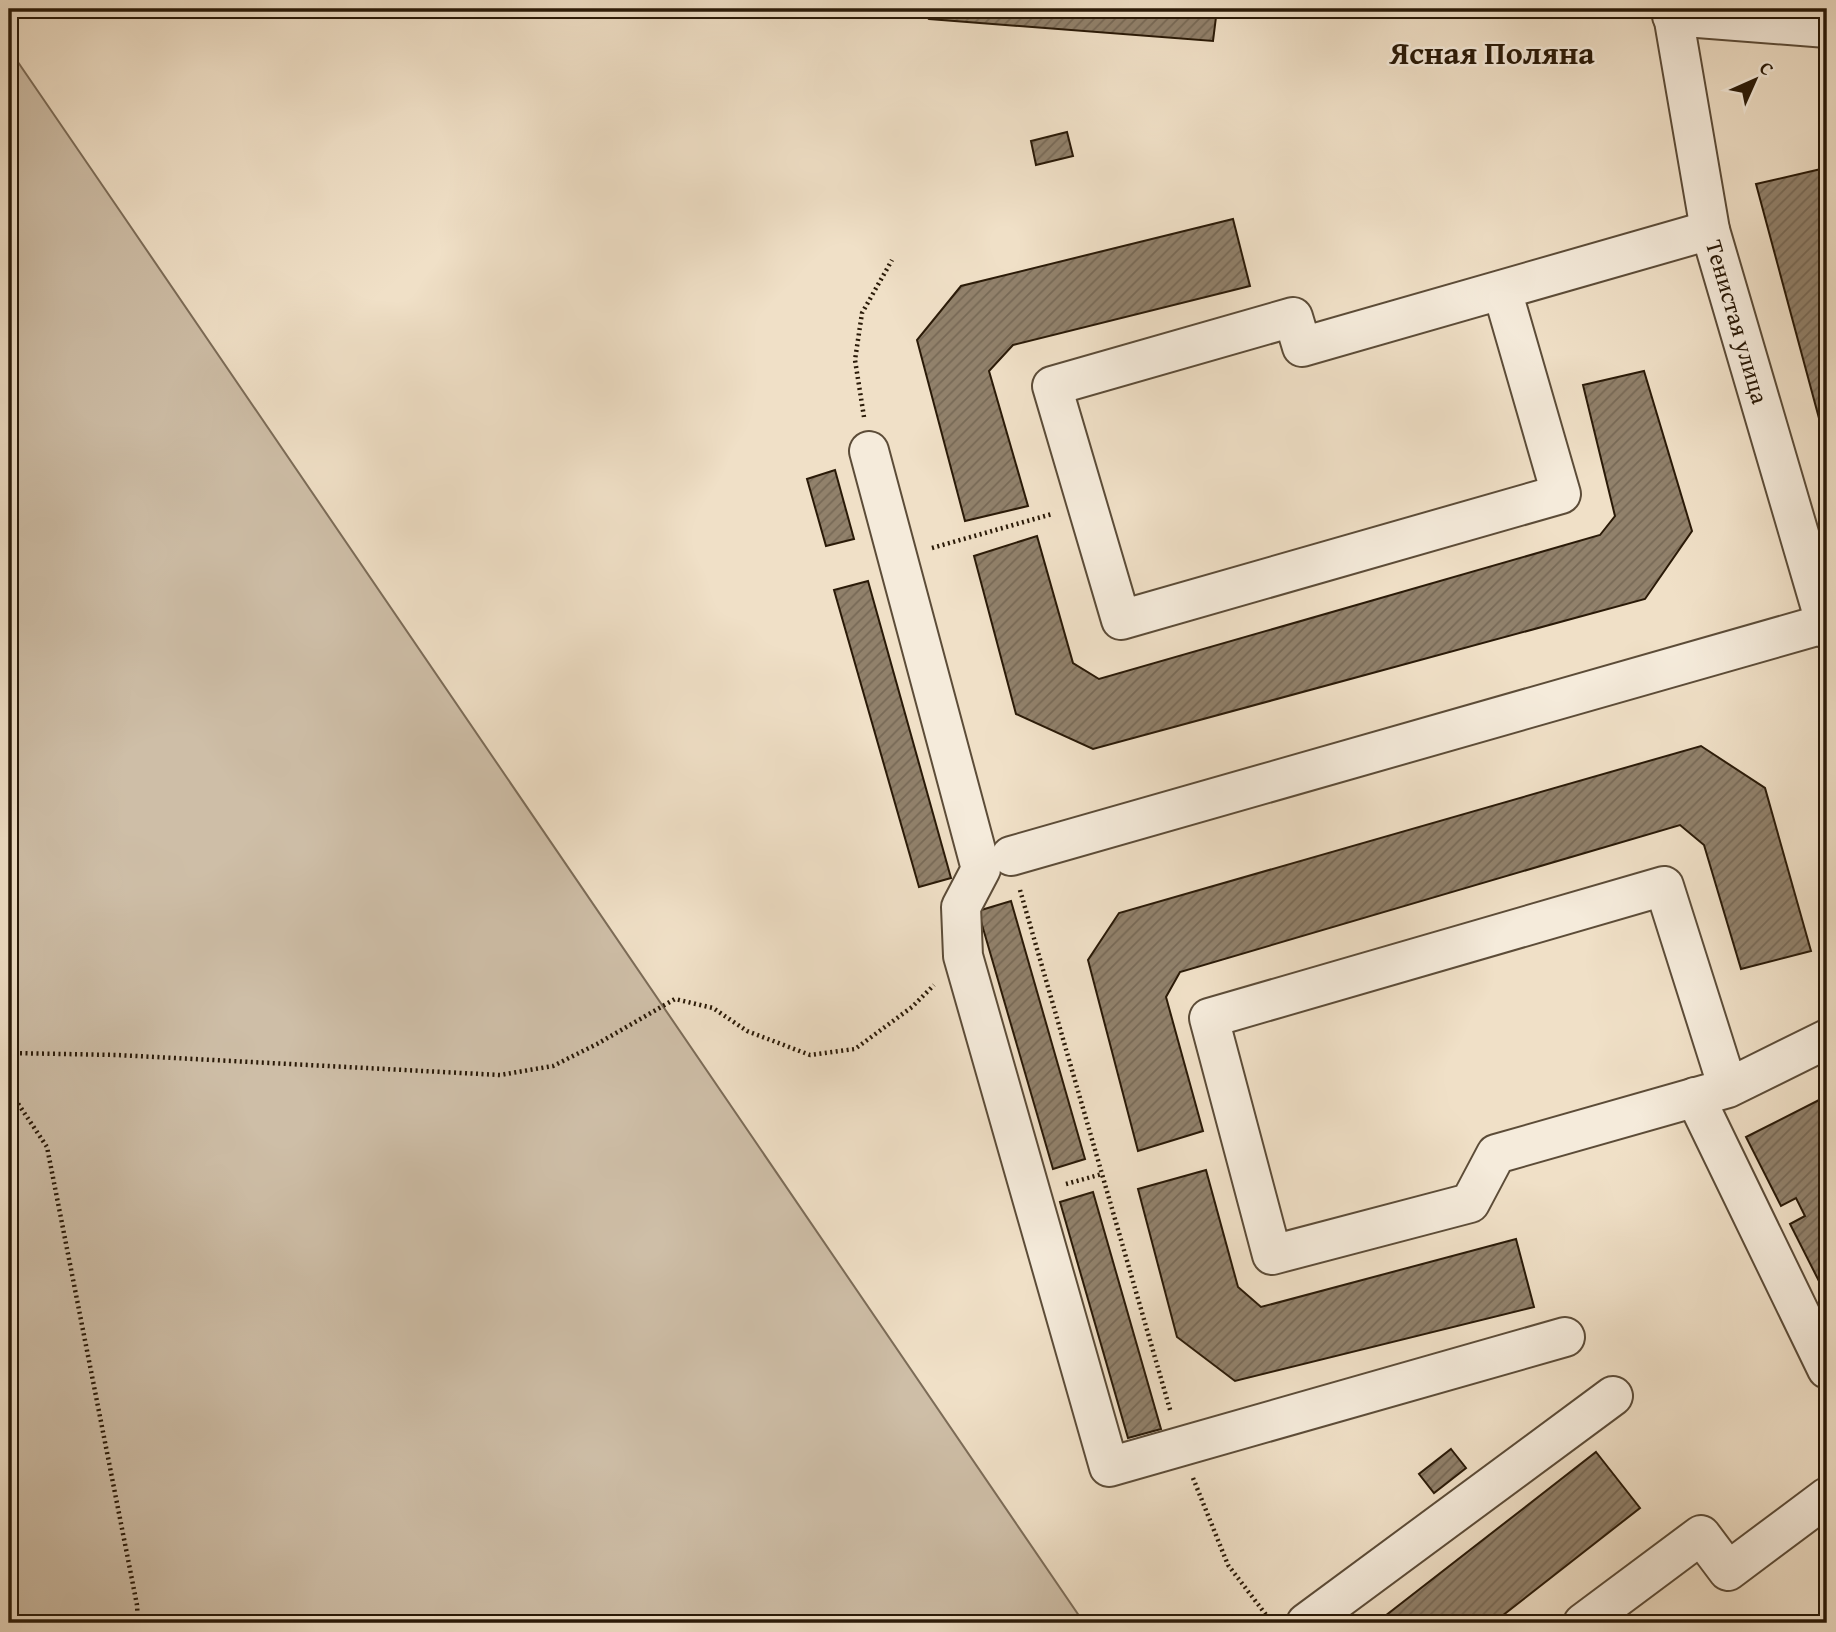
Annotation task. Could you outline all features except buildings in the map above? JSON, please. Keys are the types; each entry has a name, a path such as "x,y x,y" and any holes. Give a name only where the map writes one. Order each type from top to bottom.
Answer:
{"street":[{"path":"1672,12 1827,28"},
{"name":"Тенистая улица","path":"1672,12 1710,230 1827,625"},
{"path":"1502,290 1561,494 1121,620 1052,386 1293,317 1302,347 1710,230"},
{"path":"869,451 981,869 961,907 962,957 1109,1467 1565,1337"},
{"path":"1011,856 1827,625"},
{"path":"1827,1039 1712,1093 1496,1154 1470,1203 1272,1255 1209,1018 1664,886 1712,1093 1827,1369"},
{"path":"1306,1623 1613,1396"},
{"path":"1583,1623 1700,1535 1728,1571 1827,1497"}],"path":[{"path":"814,9 814,18"},
{"path":"869,451 855,360 862,313 892,260"},
{"path":"898,558 1087,504"},
{"path":"1011,856 1180,1447 1228,1564 1272,1623"},
{"path":"9,1053 117,1055 500,1075 553,1066 675,999 713,1008 747,1031 810,1055 855,1049 912,1007 962,957"},
{"path":"9,1090 47,1147 137,1605 138,1623"}],"shaded area":[{"path":"9,49 122,214 1084,1623 9,1623"}],"district":[{"name":"Ясная Поляна","path":"1492,53"}]}
